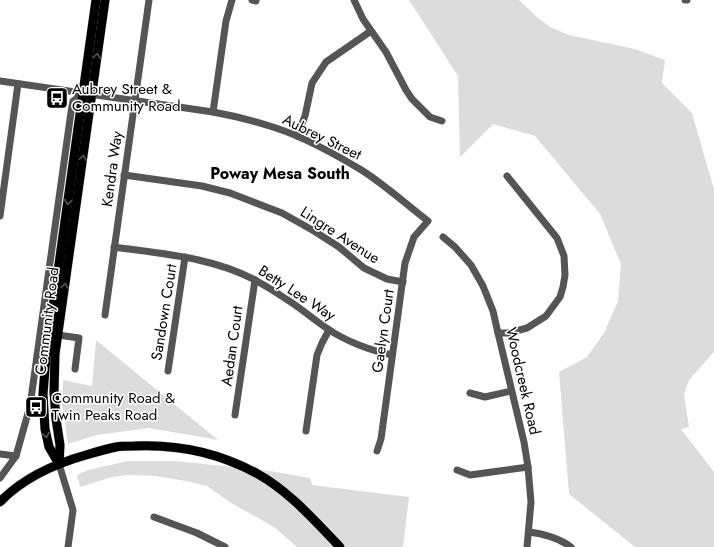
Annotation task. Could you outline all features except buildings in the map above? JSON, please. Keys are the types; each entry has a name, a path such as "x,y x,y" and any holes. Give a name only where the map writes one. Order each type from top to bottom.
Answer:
{"main road":[{"name":"Community Road","path":"59,464 60,445 56,419 54,369 88,94 96,0"},
{"name":"Community Road","path":"59,464 49,447 43,414 43,389 46,357 88,94 105,0"},
{"path":"0,502 24,482 45,470 71,459 117,447 174,447 219,457 256,473 280,489 304,509 340,547"}],"street":[{"name":"Kendra Way","path":"105,315 149,0"},
{"path":"214,112 226,21 232,0"},
{"path":"354,0 362,19 386,52 412,99 430,117 442,121"},
{"path":"297,136 305,116 312,83 322,67 326,62 371,31"},
{"name":"Aubrey Street","path":"0,82 214,112 276,128 324,149 363,172 380,183 428,222"},
{"path":"0,216 18,84"},
{"path":"0,478 16,456 30,406 73,101 88,94"},
{"name":"Lingre Avenue","path":"124,175 202,186 230,193 282,213 339,247 364,268 387,279 402,282"},
{"path":"498,333 508,333 527,328 546,316 560,298 565,275 564,256 557,238 507,176"},
{"name":"Gaelyn Court","path":"377,451 381,439 405,263 414,237 428,222"},
{"name":"Woodcreek Road","path":"443,237 455,247 471,265 483,286 493,311 524,442 528,467 531,502 527,547"},
{"name":"Betty Lee Way","path":"114,247 204,260 235,271 255,280 287,299 329,330 358,345 392,355"},
{"name":"Sandown Court","path":"168,371 185,257"},
{"name":"Aedan Court","path":"235,415 255,280"},
{"path":"306,431 317,355 329,330"},
{"path":"58,335 79,338 75,370"},
{"path":"470,393 485,397 511,391"},
{"path":"0,454 16,456"},
{"path":"59,464 73,510 68,547"},
{"path":"457,470 470,475 528,467"},
{"path":"154,517 197,533 225,547"},
{"path":"529,532 539,533 563,541 571,547"}],"shaded area":[{"path":"409,0 519,0 550,27 569,35 635,49 665,60 662,83 692,113 714,189 714,352 689,380 684,394 689,427 681,429 714,472 714,547 635,547 569,494 559,372 587,357 604,333 618,301 621,264 600,214 535,136 493,124 460,157 458,76"},
{"path":"96,340 218,440 149,428 97,435 68,444 62,404 63,380 92,386"},
{"path":"128,461 175,461 270,471 310,478 312,485 409,497 403,547 297,547 274,527 231,503 207,486 186,481 155,476 128,475 112,477 80,487 77,475 88,470"}],"place":[{"name":"Aubrey Street & Community Road","path":"57,98"},
{"name":"Community Road & Twin Peaks Road","path":"36,407"}],"district":[{"name":"Poway Mesa South","path":"280,173"}]}
